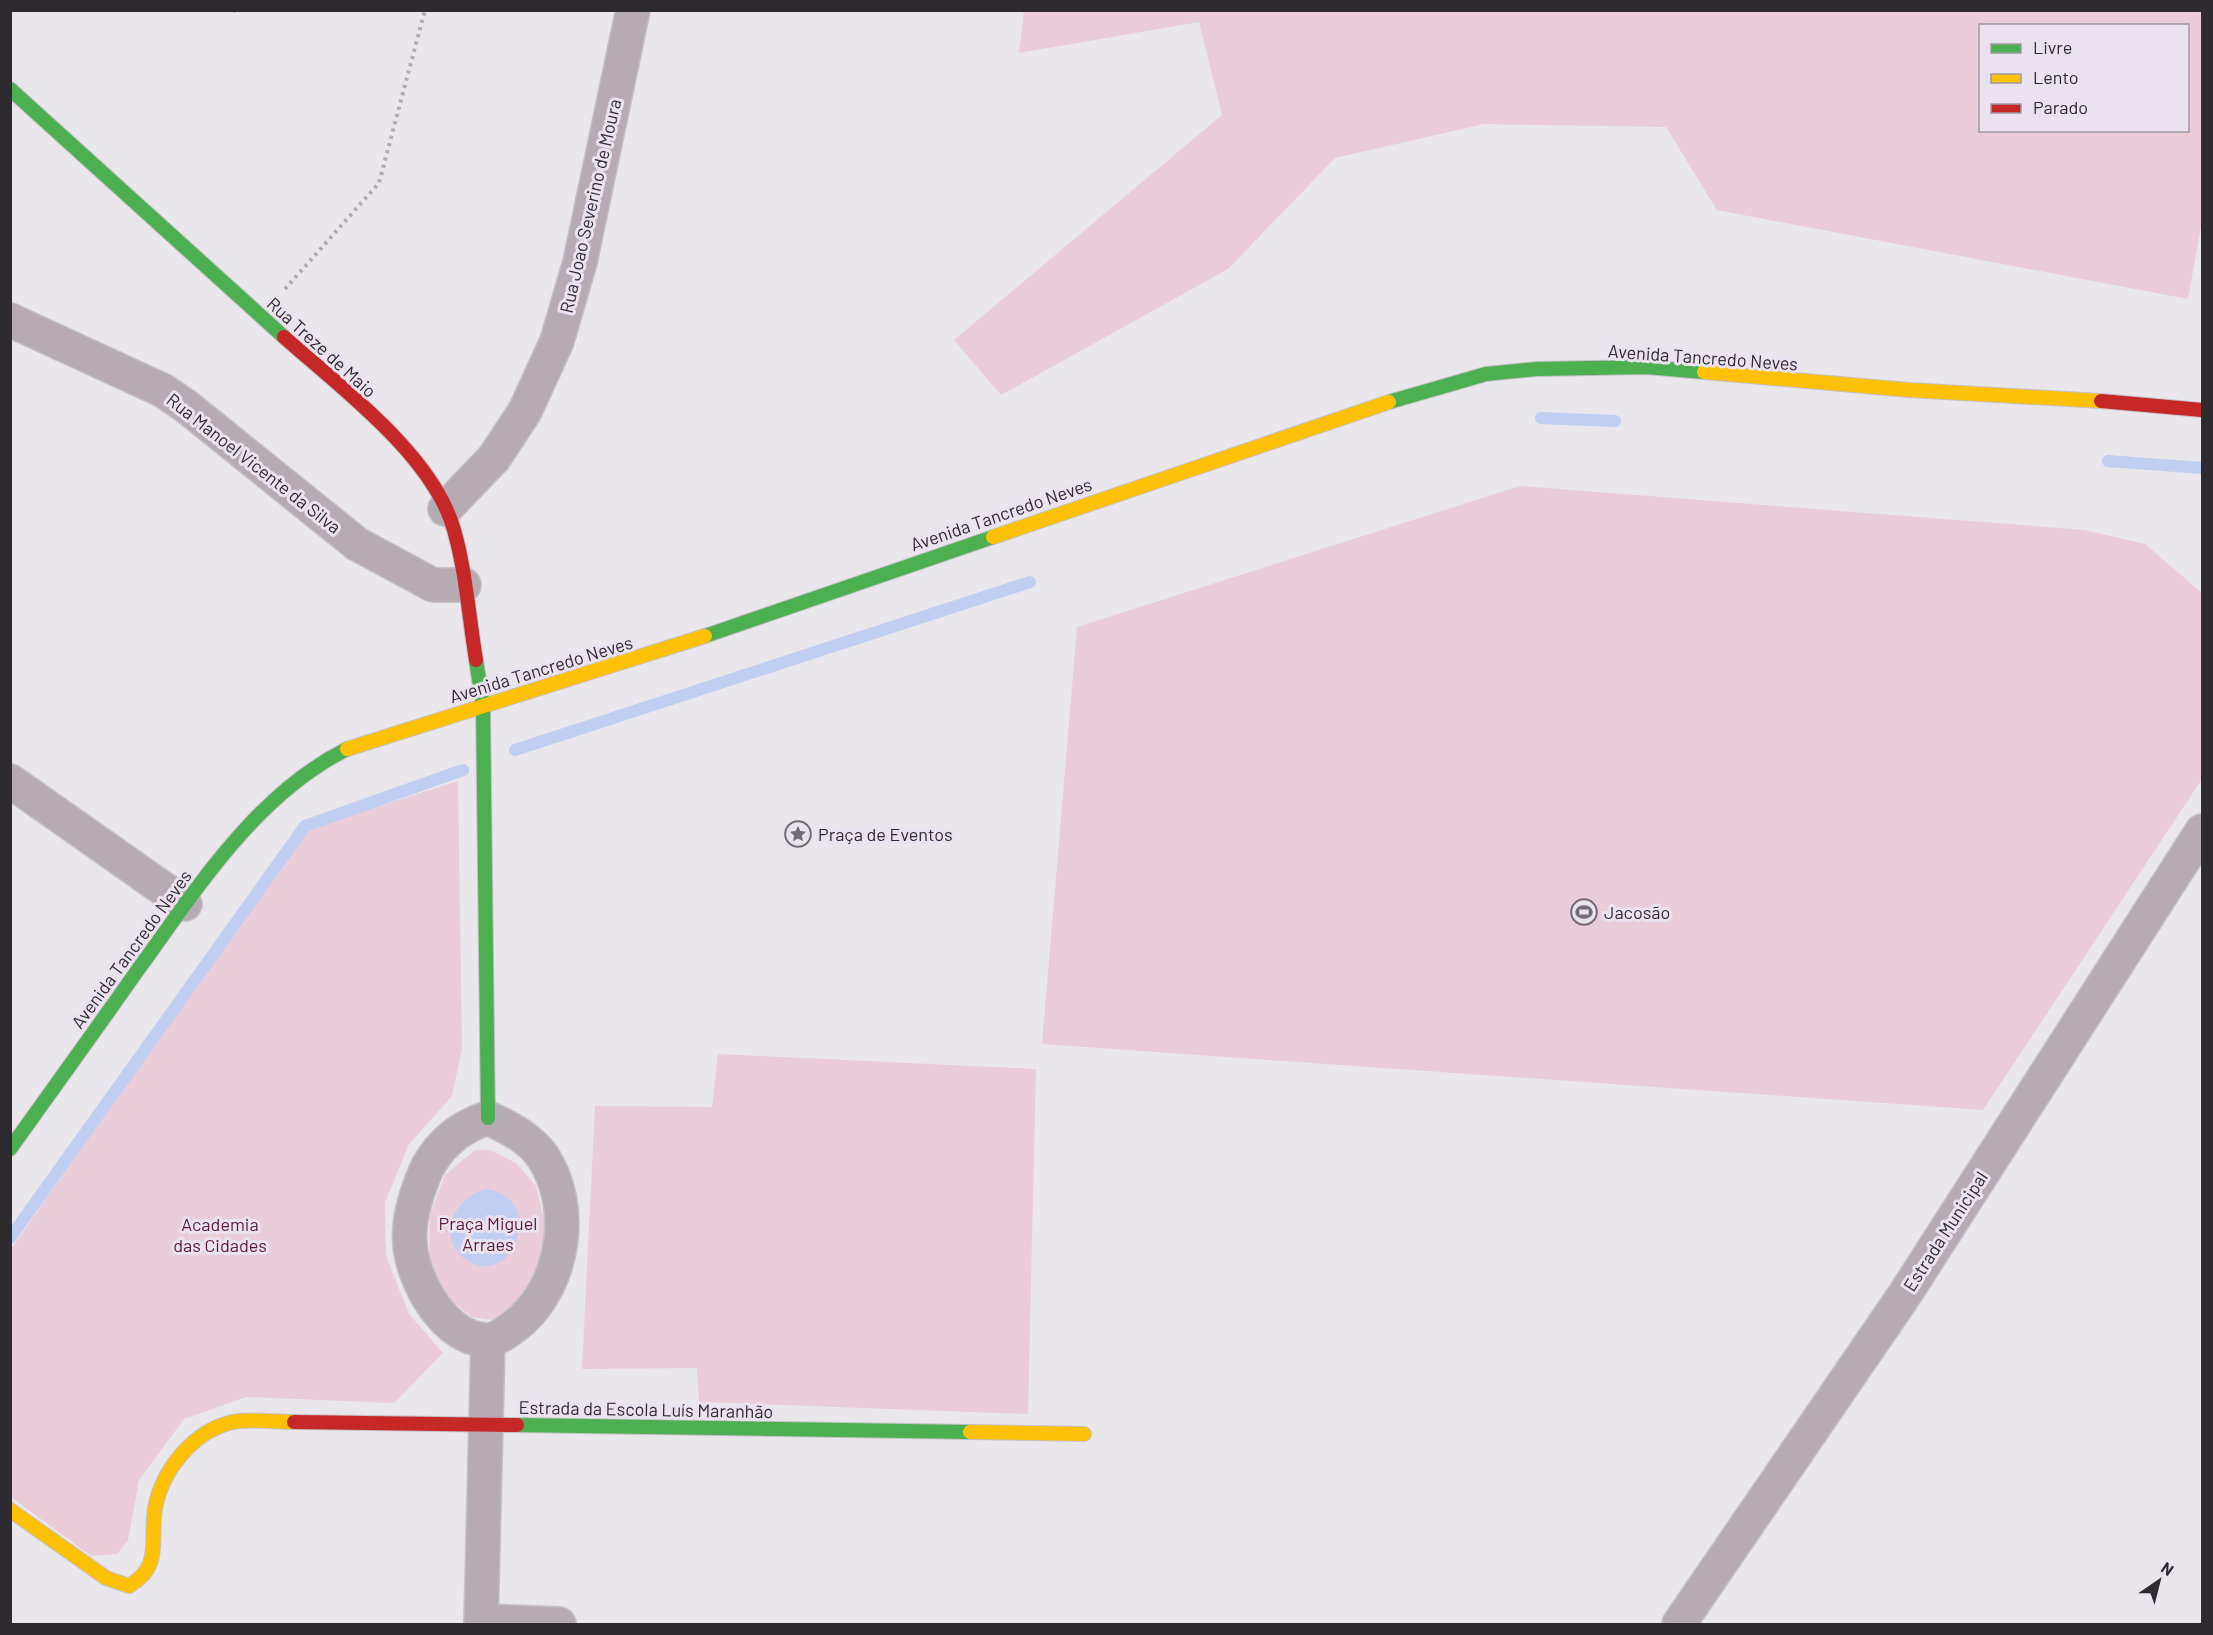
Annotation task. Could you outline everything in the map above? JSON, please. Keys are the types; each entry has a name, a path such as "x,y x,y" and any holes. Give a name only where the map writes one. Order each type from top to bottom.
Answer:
{"street":[{"name":"Rua Joao Severino de Moura","path":"445,509 494,459 525,411 557,341 580,262 633,10"},
{"name":"Rua Treze de Maio","path":"10,89 384,427 432,480 454,529 483,706 488,1118"},
{"name":"Rua Manoel Vicente da Silva","path":"10,320 164,391 205,420 357,544 433,585 464,585"},
{"name":"Avenida Tancredo Neves","path":"11,1146 204,878 275,798 311,770 346,749 695,639 1382,404 1486,374 1537,369 1646,367 1909,390 2202,410"},
{"path":"10,781 185,904"},
{"name":"Estrada Municipal","path":"1679,1624 1905,1294 2202,831"},
{"path":"488,1118 517,1132 542,1156 560,1197 562,1224 561,1248 547,1285 530,1312 510,1330 488,1340 466,1335 440,1318 418,1280 411,1250 409,1217 425,1171 445,1143 468,1124 488,1118"},
{"path":"488,1340 488,1425 481,1623 559,1624"},
{"name":"Estrada da Escola Luís Maranhão","path":"10,1510 106,1578 129,1586 142,1580 151,1567 155,1503 185,1447 210,1430 238,1421 1084,1434"}],"path":[{"path":"261,316 379,183 425,10"}],"green space":[{"path":"1024,11 2202,11 2202,221 2188,299 1717,210 1666,127 1484,124 1335,158 1228,269 1001,395 954,340 1222,115 1199,22 1019,53"},
{"name":"Jacosão","path":"1520,486 2084,530 2145,544 2202,593 2202,779 1983,1110 1042,1044 1077,627"},
{"name":"Academia das Cidades","path":"458,781 462,1049 452,1096 409,1144 385,1202 386,1256 409,1314 443,1353 394,1403 246,1397 184,1419 139,1480 128,1540 117,1554 91,1556 11,1497 11,1249 302,831"},
{"path":"718,1054 1036,1069 1028,1414 699,1402 697,1368 582,1369 595,1106 712,1107"},
{"name":"Praça Miguel Arraes","path":"475,1150 490,1150 516,1163 536,1186 548,1238 535,1276 516,1303 493,1320 472,1317 448,1298 429,1267 430,1215 445,1175"}],"water":[{"path":"486,1189 504,1196 515,1207 519,1222 518,1237 511,1251 501,1262 487,1266 472,1263 463,1257 453,1244 450,1235 450,1226 457,1210 470,1196"}],"waterway":[{"path":"1541,418 1615,421"},
{"path":"2108,461 2202,468"},
{"path":"515,750 1030,582"},
{"path":"10,1238 305,826 463,770"}],"traffic: fast":[{"path":"10,89 284,337"},
{"path":"1389,402 1486,374 1537,369 1646,367 1704,372"},
{"path":"705,636 993,537"},
{"path":"476,660 483,706 488,1118"},
{"path":"10,1149 205,877 230,847 284,792 314,768 347,749"},
{"path":"517,1425 970,1432"}],"traffic: slow":[{"path":"1704,372 1909,390 2101,401"},
{"path":"993,537 1389,402"},
{"path":"347,749 705,636"},
{"path":"10,1510 106,1578 129,1586 139,1579 150,1564 156,1502 162,1485 181,1455 193,1443 207,1432 239,1421 294,1422"},
{"path":"970,1432 1084,1434"}],"traffic: jam":[{"path":"284,337 383,424 427,476 443,503 454,530 462,562 476,660"},
{"path":"2101,401 2202,410"},
{"path":"294,1422 517,1425"}],"place":[{"name":"Praça de Eventos","path":"798,834"},
{"name":"Jacosão","path":"1584,912"}]}
